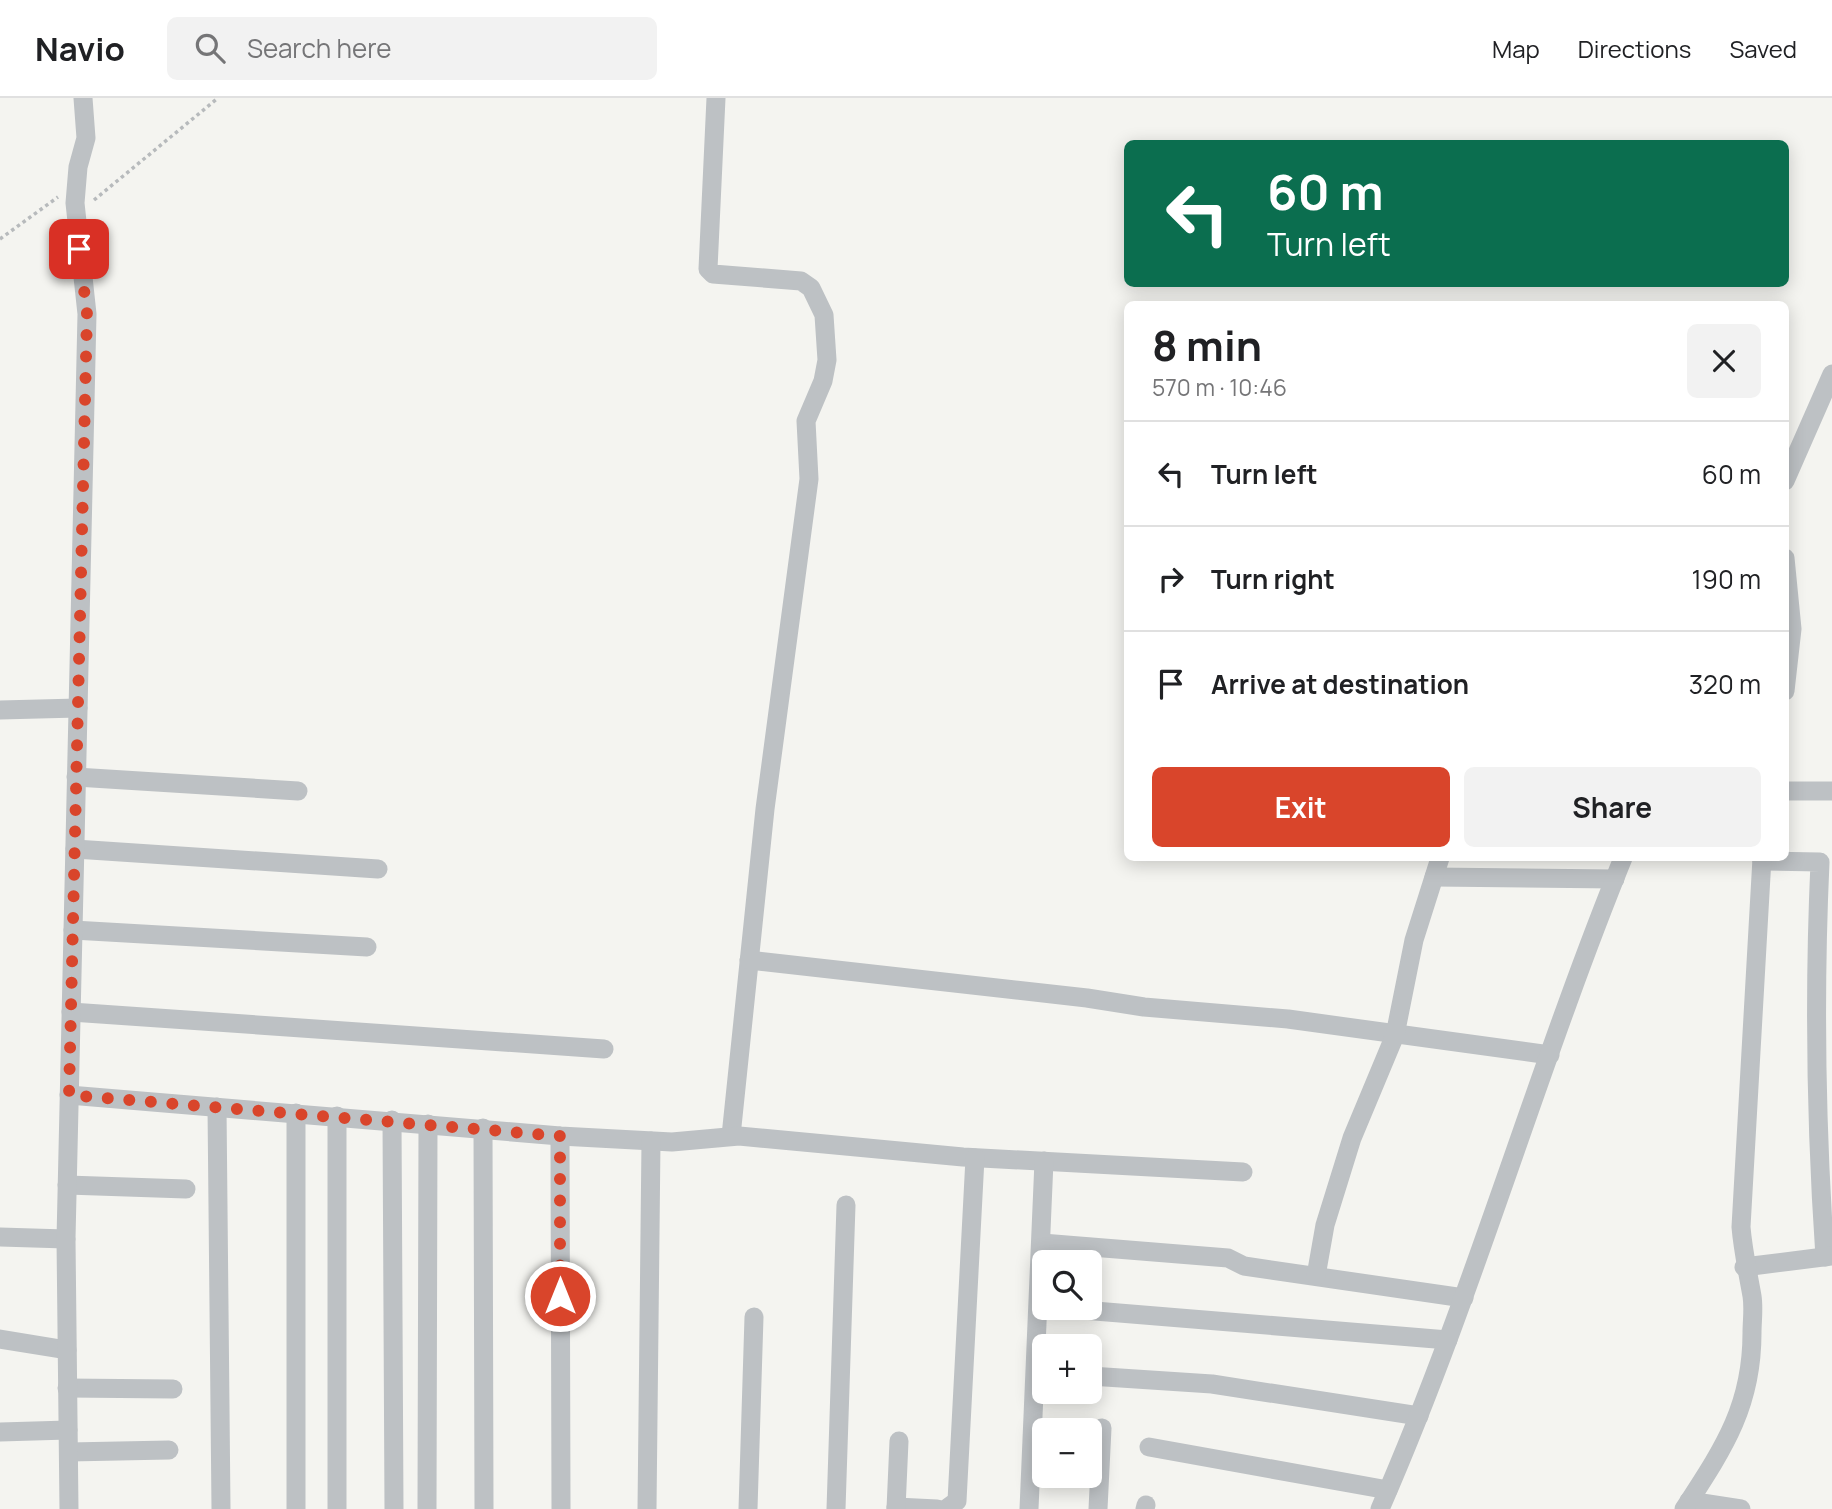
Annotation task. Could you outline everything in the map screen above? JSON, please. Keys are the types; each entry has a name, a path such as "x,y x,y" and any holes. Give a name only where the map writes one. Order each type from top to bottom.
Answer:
{"street":[{"path":"69,1509 66,1239 87,292 76,215 75,185 86,138 83,98"},
{"path":"716,98 708,270 713,274 801,281 809,284 824,315 827,350 823,381 806,421 809,479 765,809 731,1136"},
{"path":"1789,472 1832,374"},
{"path":"1789,599 1792,629 1789,656"},
{"path":"0,710 78,708"},
{"path":"76,777 298,791"},
{"path":"1789,791 1832,791"},
{"path":"75,849 378,869"},
{"path":"1744,1267 1829,1257 1819,1162 1817,969 1826,862 1789,860"},
{"path":"1316,1276 1325,1225 1352,1138 1395,1035 1413,940 1439,861"},
{"path":"1380,1509 1464,1298 1581,962 1622,861"},
{"path":"1741,1509 1687,1505 1742,1409 1752,1364 1752,1297 1744,1267 1742,1214 1762,861"},
{"path":"1434,877 1615,879"},
{"path":"73,930 367,947"},
{"path":"749,960 1087,998 1144,1007 1288,1019 1550,1055"},
{"path":"71,1012 604,1049"},
{"path":"69,1095 651,1142 693,1142 731,1136 975,1158 1243,1172"},
{"path":"217,1107 221,1509"},
{"path":"296,1113 296,1509"},
{"path":"337,1116 337,1509"},
{"path":"392,1121 394,1509"},
{"path":"427,1509 428,1124"},
{"path":"483,1128 484,1509"},
{"path":"560,1136 561,1509"},
{"path":"647,1509 651,1142"},
{"path":"946,1509 955,1504 957,1496 975,1158"},
{"path":"1042,1250 1044,1161"},
{"path":"67,1185 186,1189"},
{"path":"836,1509 846,1205"},
{"path":"0,1237 66,1239"},
{"path":"1042,1243 1228,1258 1244,1266 1464,1298"},
{"path":"1102,1312 1448,1340"},
{"path":"748,1509 754,1317"},
{"path":"0,1339 67,1350"},
{"path":"1102,1377 1212,1384 1419,1416"},
{"path":"68,1388 173,1389"},
{"path":"1029,1509 1037,1404"},
{"path":"0,1432 68,1430"},
{"path":"900,1441 896,1508 937,1509"},
{"path":"1149,1447 1388,1490"},
{"path":"69,1452 169,1450"},
{"path":"1098,1509 1099,1488"}],"path":[{"path":"76,215 218,98"},
{"path":"0,239 75,185"}],"route":[{"path":"79,249 87,292 87,314 69,1095 560,1136 560,1296"}]}
